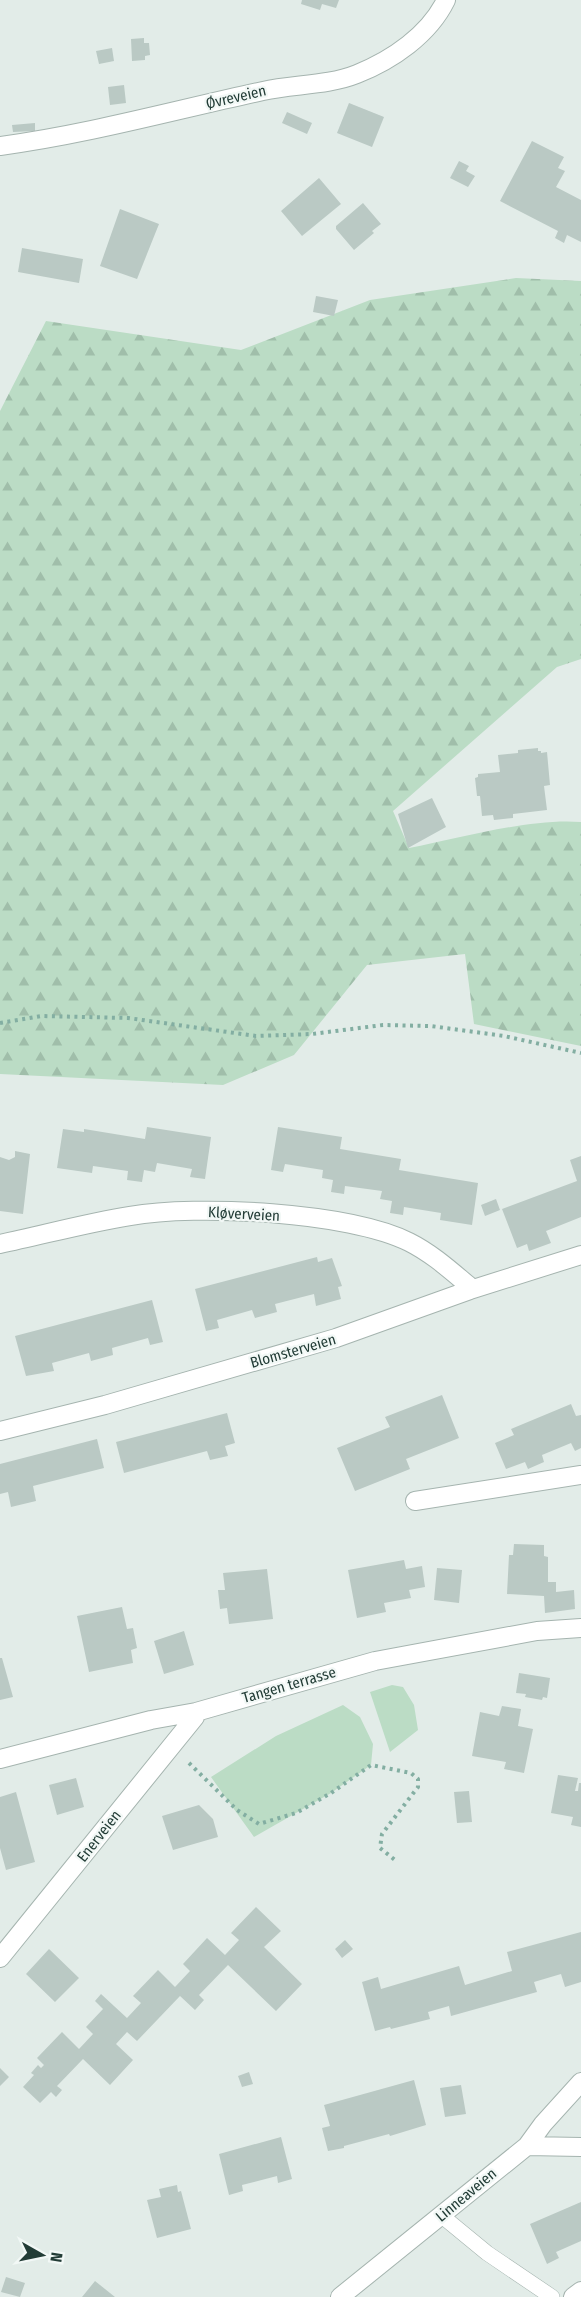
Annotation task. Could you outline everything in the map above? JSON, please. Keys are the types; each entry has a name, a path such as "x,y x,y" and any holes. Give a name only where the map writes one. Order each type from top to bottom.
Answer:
{"street":[{"name":"Øvreveien","path":"0,146 52,139 281,87 330,82 354,75 379,64 408,45 435,17 446,0"},
{"name":"Kløverveien","path":"0,1244 130,1216 174,1211 240,1212 311,1218 374,1228 408,1242 438,1259 468,1285 470,1290"},
{"name":"Blomsterveien","path":"0,1431 105,1406 336,1338 470,1290 581,1256"},
{"path":"415,1501 581,1475"},
{"name":"Tangen terrasse","path":"0,1759 151,1720 196,1712 375,1661 537,1631 581,1628"},
{"name":"Enerveien","path":"0,1958 195,1717 196,1712"},
{"name":"Linneaveien","path":"340,2297 527,2146 543,2124 581,2082"},
{"path":"527,2146 581,2147"},
{"path":"573,2297 581,2291"}],"lane":[{"path":"442,2216 487,2253 552,2297"}],"path":[{"path":"0,1023 42,1016 128,1018 268,1036 312,1034 383,1025 431,1026 504,1036 581,1053"},
{"path":"171,1746 237,1810 259,1824 296,1813 331,1793 371,1765 411,1773 418,1779 417,1787 382,1834 380,1848 395,1860"}],"green space":[{"path":"516,278 581,281 581,659 557,667 393,811 409,848 517,826 581,822 581,1046 474,1024 465,954 367,965 294,1055 223,1085 0,1074 0,411 46,321 241,350 370,300"},
{"path":"392,1685 403,1687 414,1705 418,1730 390,1752 370,1692"},
{"path":"343,1705 360,1717 373,1744 371,1765 331,1793 254,1837 211,1777 276,1736"}],"building":[{"path":"302,0 339,0 336,8 322,4 320,10 301,4"},
{"path":"144,38 144,43 149,43 150,55 145,56 145,60 132,61 131,39"},
{"path":"112,48 114,61 99,64 96,51"},
{"path":"124,85 126,103 110,105 108,87"},
{"path":"349,103 384,117 372,147 337,133"},
{"path":"287,112 312,123 307,134 282,123"},
{"path":"35,123 35,131 13,132 12,125"},
{"path":"532,141 564,157 558,168 565,171 556,187 581,200 581,242 567,235 564,243 555,238 558,231 500,201"},
{"path":"459,161 469,166 466,171 475,176 468,187 450,178"},
{"path":"319,178 341,204 302,236 281,211"},
{"path":"363,203 381,224 354,250 336,226"},
{"path":"120,209 159,224 137,279 100,266"},
{"path":"22,248 83,259 79,283 18,272"},
{"path":"316,296 338,300 334,316 313,312"},
{"path":"538,748 541,753 547,752 550,785 544,786 547,810 513,814 513,818 494,820 493,815 482,816 475,778 478,774 500,772 498,755"},
{"path":"432,798 446,827 408,848 398,814"},
{"path":"147,1127 211,1137 205,1179 190,1177 192,1169 157,1163 155,1172 144,1170 142,1182 127,1180 128,1171 93,1166 92,1173 57,1168 63,1129 84,1132 84,1129 145,1139"},
{"path":"278,1127 342,1137 340,1149 401,1159 399,1170 478,1183 472,1225 440,1220 441,1213 404,1207 403,1215 390,1213 392,1201 380,1199 382,1191 345,1186 344,1194 331,1192 333,1180 322,1178 323,1170 285,1164 283,1172 271,1170"},
{"path":"15,1151 30,1154 23,1214 0,1211 0,1157 9,1160 15,1157"},
{"path":"581,1156 581,1217 546,1231 551,1243 529,1251 527,1244 517,1248 502,1209 577,1181 570,1160"},
{"path":"496,1199 500,1210 485,1216 481,1205"},
{"path":"317,1257 318,1262 332,1258 342,1286 338,1287 341,1299 316,1306 314,1294 275,1304 277,1312 255,1318 252,1310 217,1320 219,1328 206,1331 195,1289"},
{"path":"152,1300 163,1342 150,1345 148,1338 112,1348 113,1355 91,1361 89,1353 52,1363 54,1371 26,1376 15,1336"},
{"path":"442,1395 459,1438 406,1459 410,1469 355,1491 337,1448 390,1427 385,1417"},
{"path":"571,1404 576,1416 581,1415 581,1448 575,1451 571,1443 542,1455 544,1462 528,1469 525,1462 506,1469 495,1443 514,1435 511,1429"},
{"path":"227,1413 235,1443 225,1446 228,1456 210,1460 207,1451 124,1473 116,1442"},
{"path":"97,1439 104,1468 33,1486 36,1501 11,1507 8,1492 0,1494 0,1464"},
{"path":"514,1544 544,1545 544,1556 548,1557 548,1582 556,1582 556,1592 574,1590 575,1609 545,1613 544,1596 507,1594 509,1555 513,1555"},
{"path":"404,1560 406,1569 422,1566 425,1587 409,1590 411,1598 384,1603 386,1612 357,1618 348,1570"},
{"path":"437,1568 462,1570 459,1603 434,1600"},
{"path":"267,1569 273,1619 229,1624 227,1608 220,1609 218,1590 225,1590 223,1573"},
{"path":"122,1607 127,1629 133,1628 137,1648 131,1650 133,1663 89,1672 77,1616"},
{"path":"184,1631 194,1665 164,1674 154,1641"},
{"path":"0,1658 2,1658 13,1697 0,1700"},
{"path":"519,1673 550,1678 547,1698 543,1697 542,1700 516,1693"},
{"path":"502,1706 521,1709 518,1726 533,1729 524,1773 504,1769 506,1762 472,1756 480,1712 499,1716"},
{"path":"558,1775 578,1778 575,1791 578,1791 579,1783 581,1783 581,1827 571,1825 573,1817 551,1813"},
{"path":"76,1778 84,1807 57,1815 49,1785"},
{"path":"469,1791 472,1822 457,1823 454,1792"},
{"path":"16,1792 35,1862 6,1870 0,1848 0,1797"},
{"path":"199,1805 213,1819 218,1837 173,1850 162,1816"},
{"path":"256,1907 281,1931 264,1947 302,1984 276,2011 228,1965 199,1995 204,2000 195,2010 180,1996 137,2041 127,2032 116,2044 133,2060 110,2085 83,2059 57,2086 62,2090 56,2097 51,2092 40,2103 23,2087 34,2075 31,2073 38,2065 41,2068 44,2065 37,2058 62,2032 79,2049 93,2034 86,2027 103,2009 95,2001 101,1994 127,2018 141,2003 133,1996 158,1970 175,1987 190,1971 183,1964 207,1938 225,1955 239,1940 231,1933"},
{"path":"581,1932 581,1982 565,1987 561,1974 534,1982 537,1992 451,2016 449,2006 428,2012 430,2019 375,2031 362,1982 378,1977 381,1989 459,1966 465,1985 512,1971 507,1952"},
{"path":"345,1940 353,1949 342,1958 335,1949"},
{"path":"49,1949 79,1978 55,2002 26,1974"},
{"path":"0,2068 9,2077 0,2086"},
{"path":"249,2072 253,2084 242,2087 238,2076"},
{"path":"414,2080 426,2125 328,2151 322,2128 330,2126 324,2105"},
{"path":"461,2085 466,2114 445,2117 440,2088"},
{"path":"281,2137 292,2179 278,2183 277,2176 242,2185 243,2191 229,2195 219,2154"},
{"path":"177,2185 178,2192 181,2191 191,2229 157,2238 147,2200 161,2197 159,2189"},
{"path":"581,2202 581,2241 556,2252 559,2258 547,2264 530,2224"},
{"path":"6,2277 25,2283 20,2297 1,2292"},
{"path":"95,2281 115,2297 82,2297"}]}
